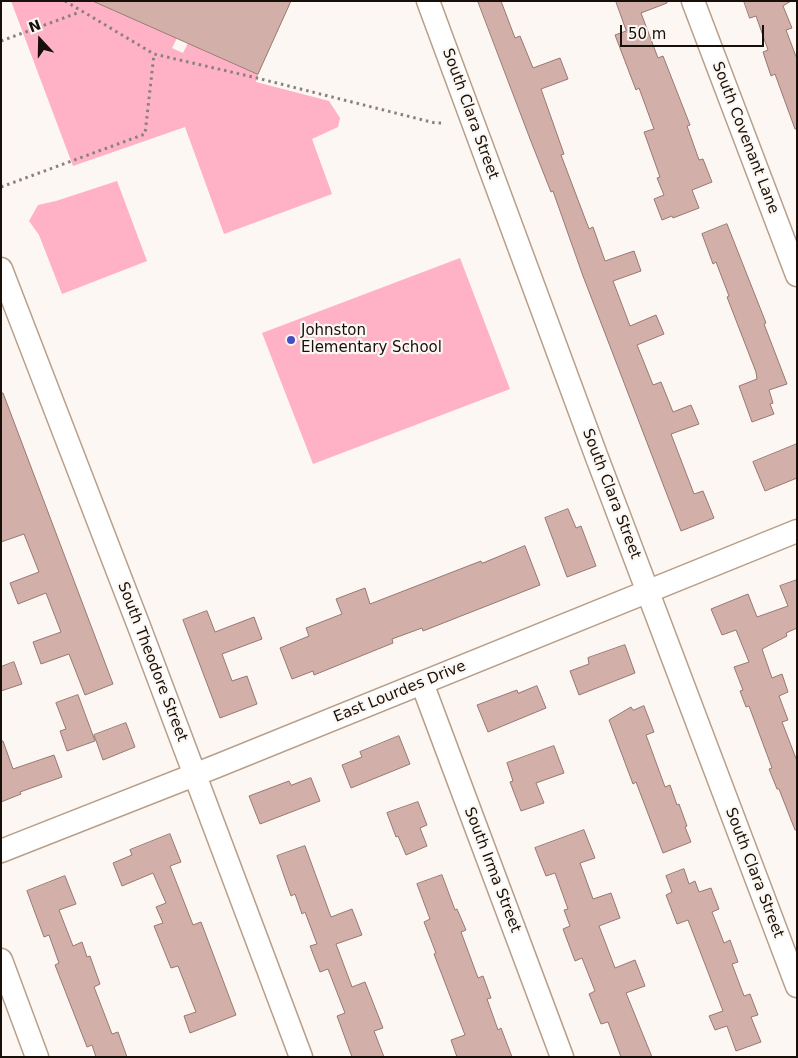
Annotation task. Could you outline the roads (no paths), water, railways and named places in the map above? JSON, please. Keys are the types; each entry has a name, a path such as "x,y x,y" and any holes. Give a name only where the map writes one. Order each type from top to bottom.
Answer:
{"street":[{"name":"South Clara Street","path":"428,1 797,986"},
{"name":"South Covenant Lane","path":"693,1 797,275"},
{"name":"South Theodore Street","path":"1,268 301,1057"},
{"name":"East Lourdes Drive","path":"1,850 194,775 797,531"},
{"name":"South Irma Street","path":"422,683 562,1057"},
{"path":"1,960 37,1057"}],"place":[{"name":"Johnston Elementary School","path":"291,340"}]}
